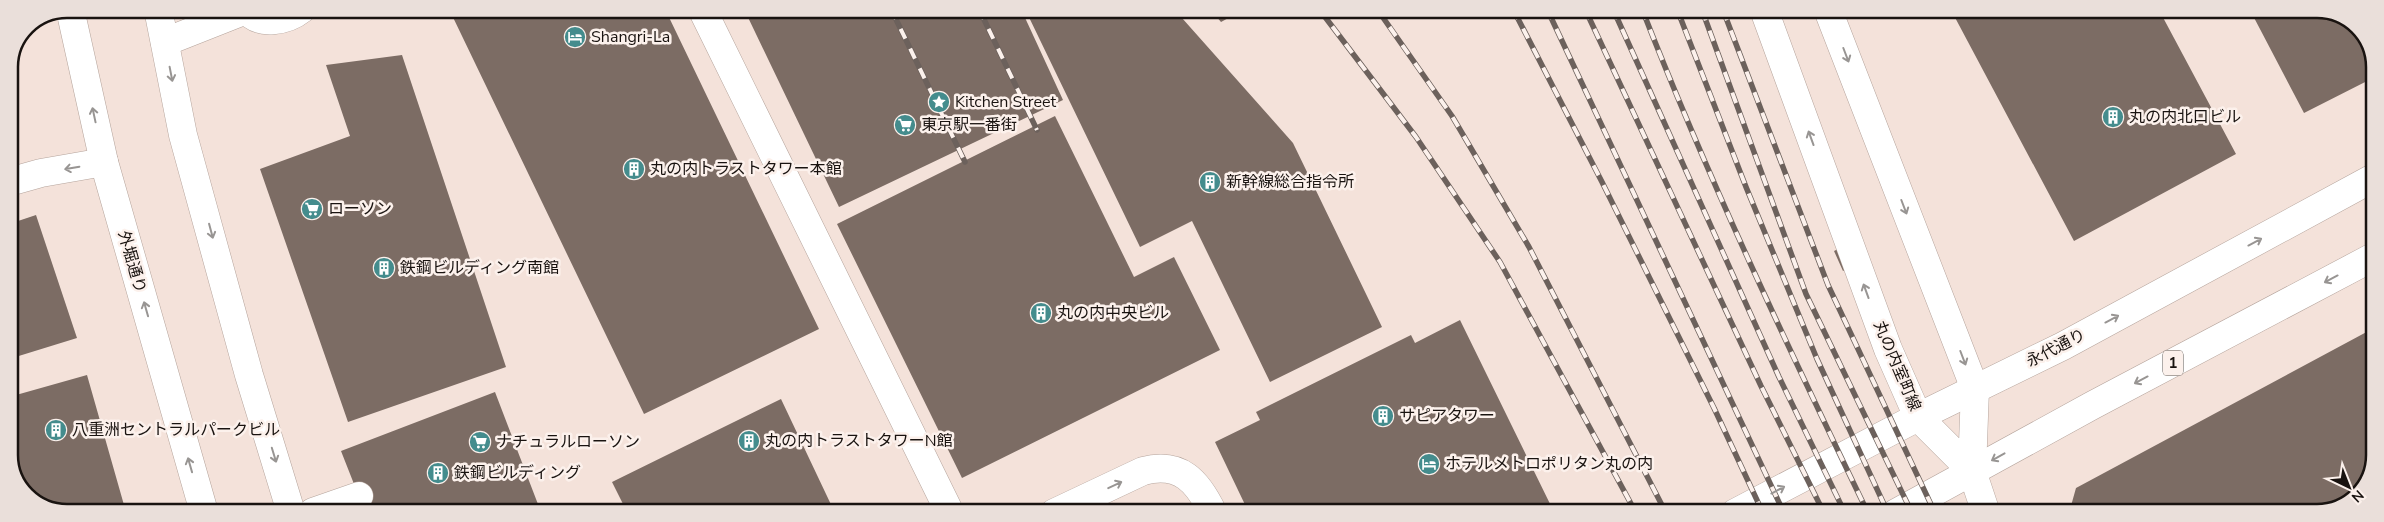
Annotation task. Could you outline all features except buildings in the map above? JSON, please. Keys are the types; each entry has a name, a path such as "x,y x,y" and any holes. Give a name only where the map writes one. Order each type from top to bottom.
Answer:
{"main road":[{"name":"外堀通り","path":"72,18 104,162 202,504"},
{"path":"160,18 184,135 249,375 289,504"},
{"path":"165,42 226,18"},
{"path":"259,18 273,21 284,18"},
{"path":"706,18 946,504"},
{"name":"丸の内室町線","path":"1767,18 1888,349 1918,417 1972,471"},
{"path":"1831,18 1975,389 1972,471 1983,504"},
{"path":"18,179 41,173 104,162"},
{"name":"永代通り","path":"1752,504 1918,417 2063,346 2366,182"},
{"name":"1","path":"1912,504 2366,260"},
{"path":"1074,504 1143,472 1158,469 1173,470 1193,481 1203,492 1209,504"},
{"path":"336,504 359,496"}],"railway":[{"path":"895,18 965,162"},
{"path":"983,18 1037,130"},
{"path":"1326,18 1416,137 1500,262 1631,504"},
{"path":"1383,18 1452,116 1529,247 1661,504"},
{"path":"1518,18 1602,182 1714,408 1759,504"},
{"path":"1551,18 1780,504"},
{"path":"1589,18 1761,386 1820,504"},
{"path":"1617,18 1779,377 1841,504"},
{"path":"1646,18 1722,200 1779,326 1864,504"},
{"path":"1680,18 1746,187 1817,359 1884,504"},
{"path":"1705,18 1806,294 1908,504"},
{"path":"1726,18 1828,285 1931,504"}],"place":[{"name":"Shangri-La","path":"575,37"},
{"name":"Kitchen Street","path":"939,102"},
{"name":"丸の内北口ビル","path":"2113,117"},
{"name":"東京駅一番街","path":"905,125"},
{"name":"丸の内トラストタワー本館","path":"634,169"},
{"name":"新幹線総合指令所","path":"1210,182"},
{"name":"ローソン","path":"312,209"},
{"name":"鉄鋼ビルディング南館","path":"384,268"},
{"name":"丸の内中央ビル","path":"1041,313"},
{"name":"サピアタワー","path":"1383,416"},
{"name":"八重洲セントラルパークビル","path":"56,430"},
{"name":"丸の内トラストタワーN館","path":"749,441"},
{"name":"ナチュラルローソン","path":"480,442"},
{"name":"ホテルメトロポリタン丸の内","path":"1429,464"},
{"name":"鉄鋼ビルディング","path":"438,473"}]}
